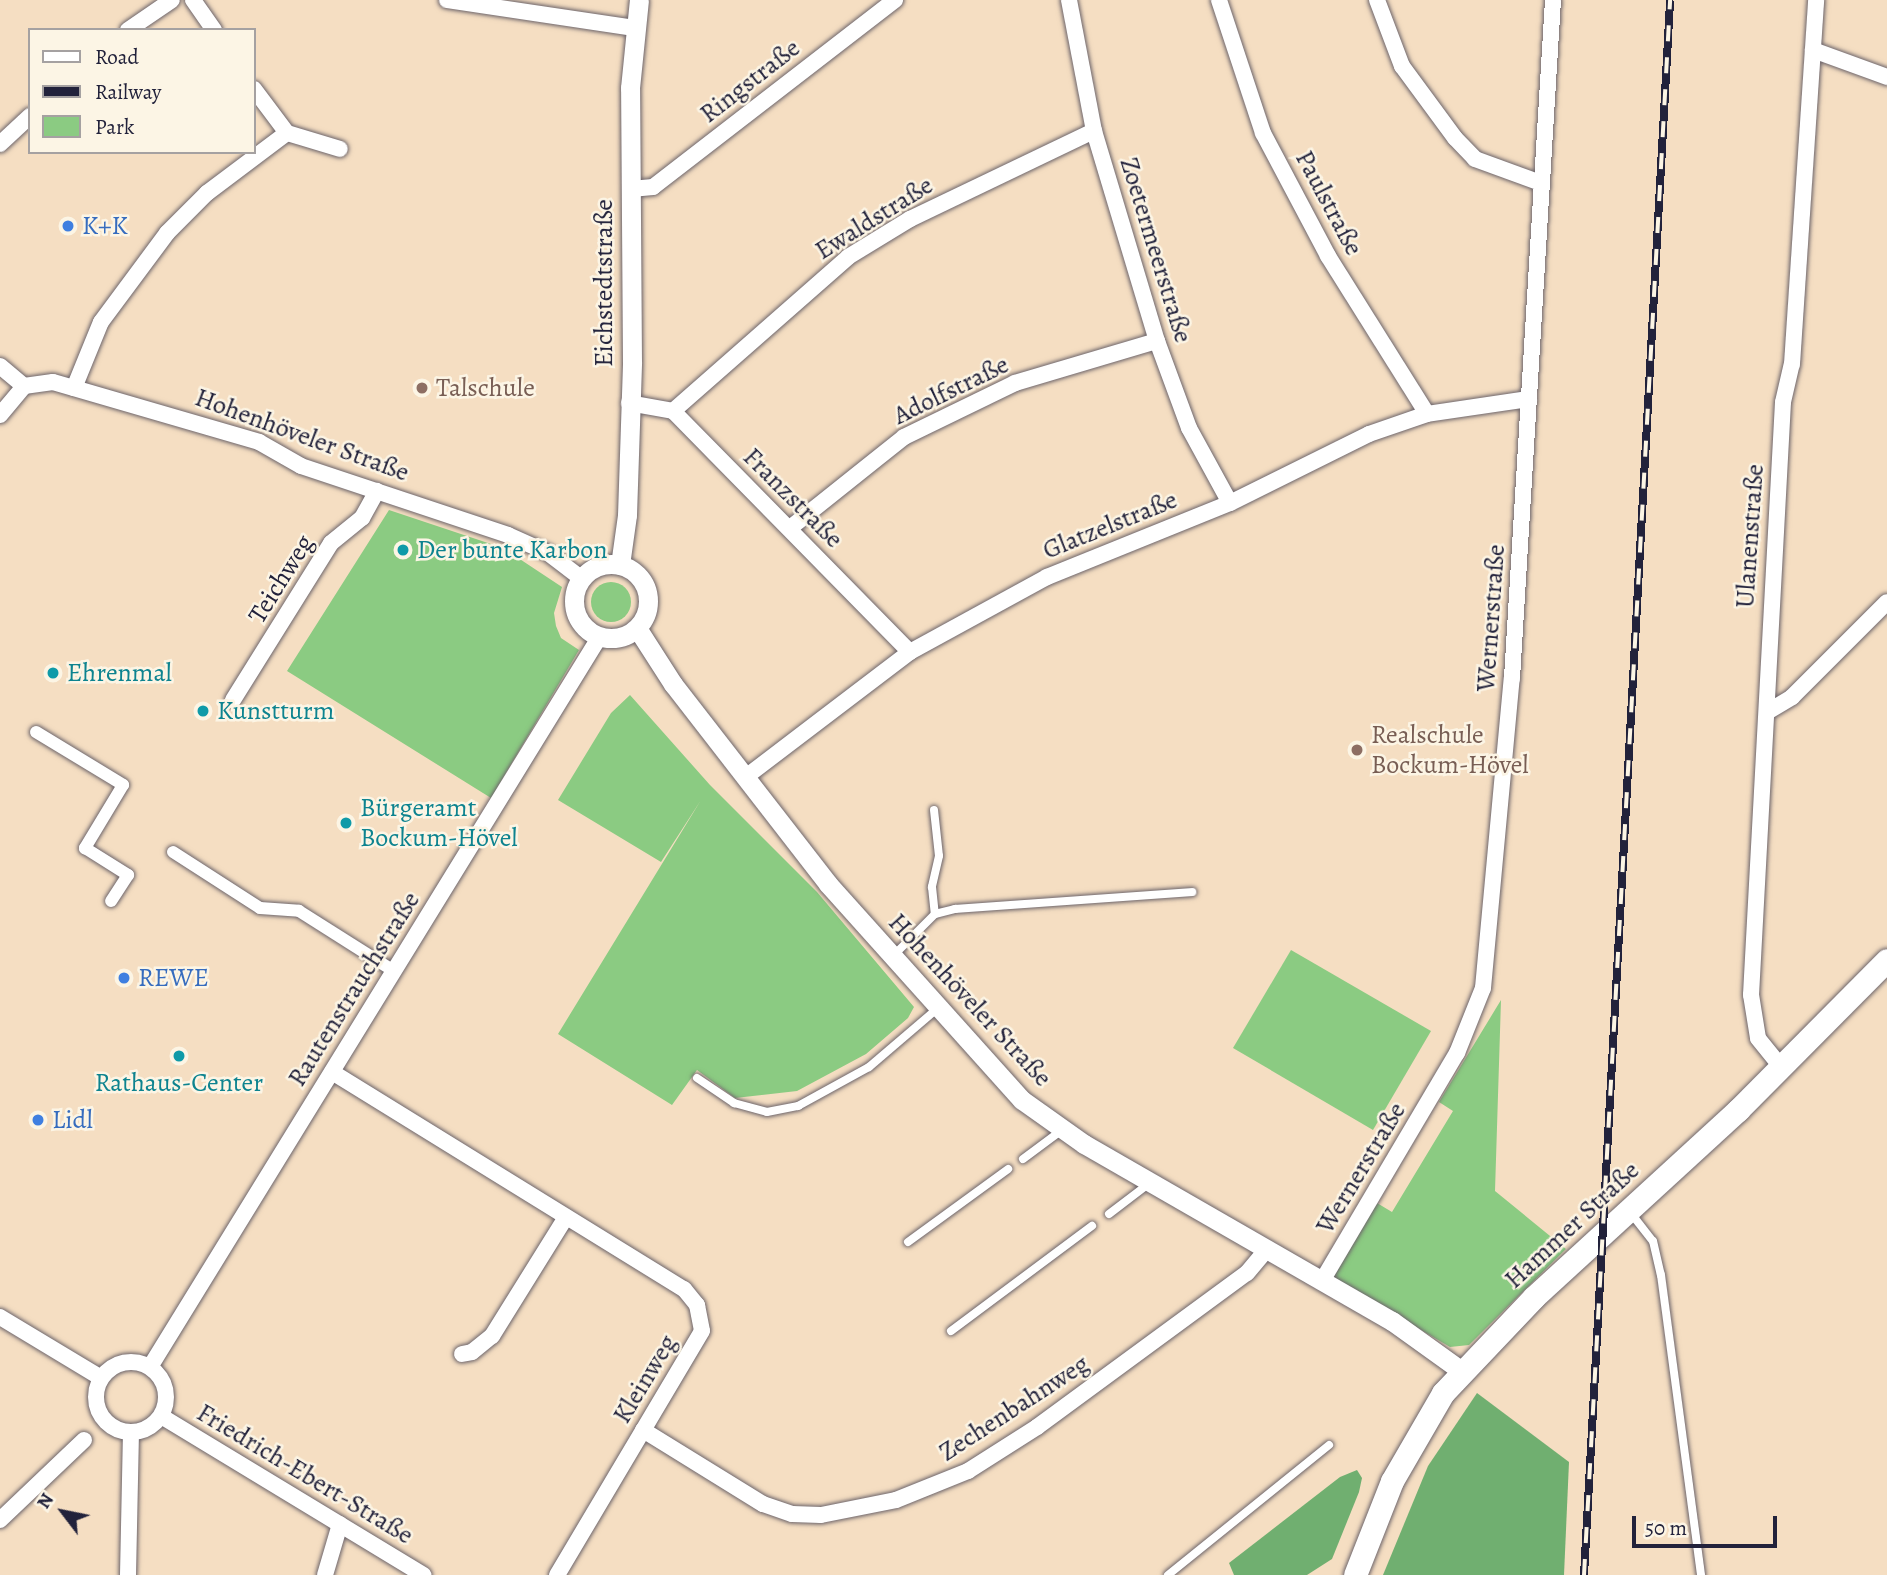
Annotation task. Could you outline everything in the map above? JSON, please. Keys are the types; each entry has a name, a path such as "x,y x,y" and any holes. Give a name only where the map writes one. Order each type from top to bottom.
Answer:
{"main road":[{"name":"Hammer Straße","path":"1355,1575 1407,1450 1463,1372 1534,1297 1782,1068 1887,960"}],"street":[{"path":"131,28 172,0"},
{"path":"193,0 213,28"},
{"path":"447,0 635,28"},
{"name":"Eichstedtstraße","path":"620,565 627,515 630,88 639,0"},
{"name":"Ringstraße","path":"631,189 653,187 895,0"},
{"name":"Zoetermeerstraße","path":"1069,0 1094,131 1157,341 1189,428 1230,503"},
{"name":"Paulstraße","path":"1219,0 1264,132 1328,256 1427,414"},
{"path":"1377,0 1402,66 1455,138 1475,159 1541,183"},
{"name":"Wernerstraße","path":"1322,1281 1457,1053 1483,988 1512,678 1553,0"},
{"name":"Ulanenstraße","path":"1782,1068 1758,1038 1751,995 1769,712 1766,669 1783,402 1792,364 1816,0"},
{"path":"1813,50 1887,77"},
{"path":"256,92 287,133 340,149"},
{"path":"0,144 28,118"},
{"name":"Ewaldstraße","path":"673,411 848,257 910,219 1094,131"},
{"path":"74,388 101,322 167,233 207,193 287,133"},
{"name":"Adolfstraße","path":"790,527 904,437 1015,383 1157,341"},
{"path":"0,366 24,386 0,415"},
{"name":"Hohenhöveler Straße","path":"24,386 53,382 259,442 301,466 508,535 548,553 582,579"},
{"name":"Glatzelstraße","path":"747,776 910,652 1047,577 1230,503 1369,434 1427,414 1529,399"},
{"path":"629,403 673,411"},
{"name":"Franzstraße","path":"673,411 910,652"},
{"name":"Teichweg","path":"233,700 331,543 362,518 377,491"},
{"path":"620,565 639,577 648,597 637,628 620,637 600,636 590,631 576,612 575,601 582,579 599,567 620,565"},
{"path":"1769,712 1792,697 1887,601"},
{"name":"Hohenhöveler Straße","path":"637,628 673,684 747,776 828,884 1003,1082 1062,1130 1392,1321 1463,1372"},
{"name":"Rautenstrauchstraße","path":"150,1367 600,636"},
{"path":"36,732 123,785 85,848 128,875 111,901"},
{"path":"173,852 260,908 299,911 394,971"},
{"name":"Kleinweg","path":"332,1072 684,1289 701,1313 702,1331 557,1575"},
{"path":"462,1354 472,1352 492,1336 566,1217"},
{"name":"Zechenbahnweg","path":"643,1430 763,1504 792,1514 821,1515 897,1500 986,1461 1205,1305 1247,1273 1267,1249"},
{"path":"0,1317 101,1378"},
{"path":"123,1362 150,1367 164,1384 161,1416 143,1431 131,1433 111,1427 98,1410 101,1378 123,1362"},
{"name":"Friedrich-Ebert-Straße","path":"161,1416 424,1575"},
{"path":"128,1575 131,1433"},
{"path":"0,1520 84,1440"},
{"path":"325,1575 340,1524"}],"lane":[{"path":"934,810 939,856 932,887 935,914"},
{"path":"893,956 935,914 1192,892"},
{"path":"697,1078 734,1103 767,1112 798,1105 869,1067 938,1008"},
{"path":"1023,1159 1062,1130"},
{"path":"908,1242 1007,1169"},
{"path":"1109,1214 1152,1182"},
{"path":"1628,1210 1653,1241 1661,1275 1701,1575"},
{"path":"951,1331 1092,1226"},
{"path":"1168,1575 1329,1445"}],"green space":[{"path":"389,510 503,548 562,587 554,613 556,626 561,638 579,650 491,798 287,671"},
{"path":"611,582 625,588 631,602 625,616 611,622 597,616 591,602 597,588"},
{"path":"630,695 710,785 817,892 914,1007 908,1018 866,1054 797,1091 735,1098 697,1070 672,1105 558,1034 701,800 661,862 558,800 611,713"},
{"path":"1291,950 1431,1031 1373,1130 1233,1048"},
{"path":"1501,1000 1495,1191 1566,1249 1469,1345 1450,1347 1333,1278 1377,1203 1392,1212 1453,1111 1439,1102"},
{"path":"1477,1393 1569,1462 1564,1575 1383,1575 1428,1466"},
{"path":"1357,1470 1362,1478 1359,1492 1332,1559 1307,1575 1234,1575 1229,1563 1340,1477"}],"railway":[{"path":"1584,1575 1670,0"}],"place":[{"name":"K+K","path":"68,226"},
{"name":"Talschule","path":"422,388"},
{"name":"Der bunte Karbon","path":"403,550"},
{"name":"Ehrenmal","path":"53,673"},
{"name":"Kunstturm","path":"203,711"},
{"name":"Realschule Bockum-Hövel","path":"1357,750"},
{"name":"Bürgeramt Bockum-Hövel","path":"346,823"},
{"name":"REWE","path":"124,978"},
{"name":"Rathaus-Center","path":"179,1056"},
{"name":"Lidl","path":"38,1120"}]}
